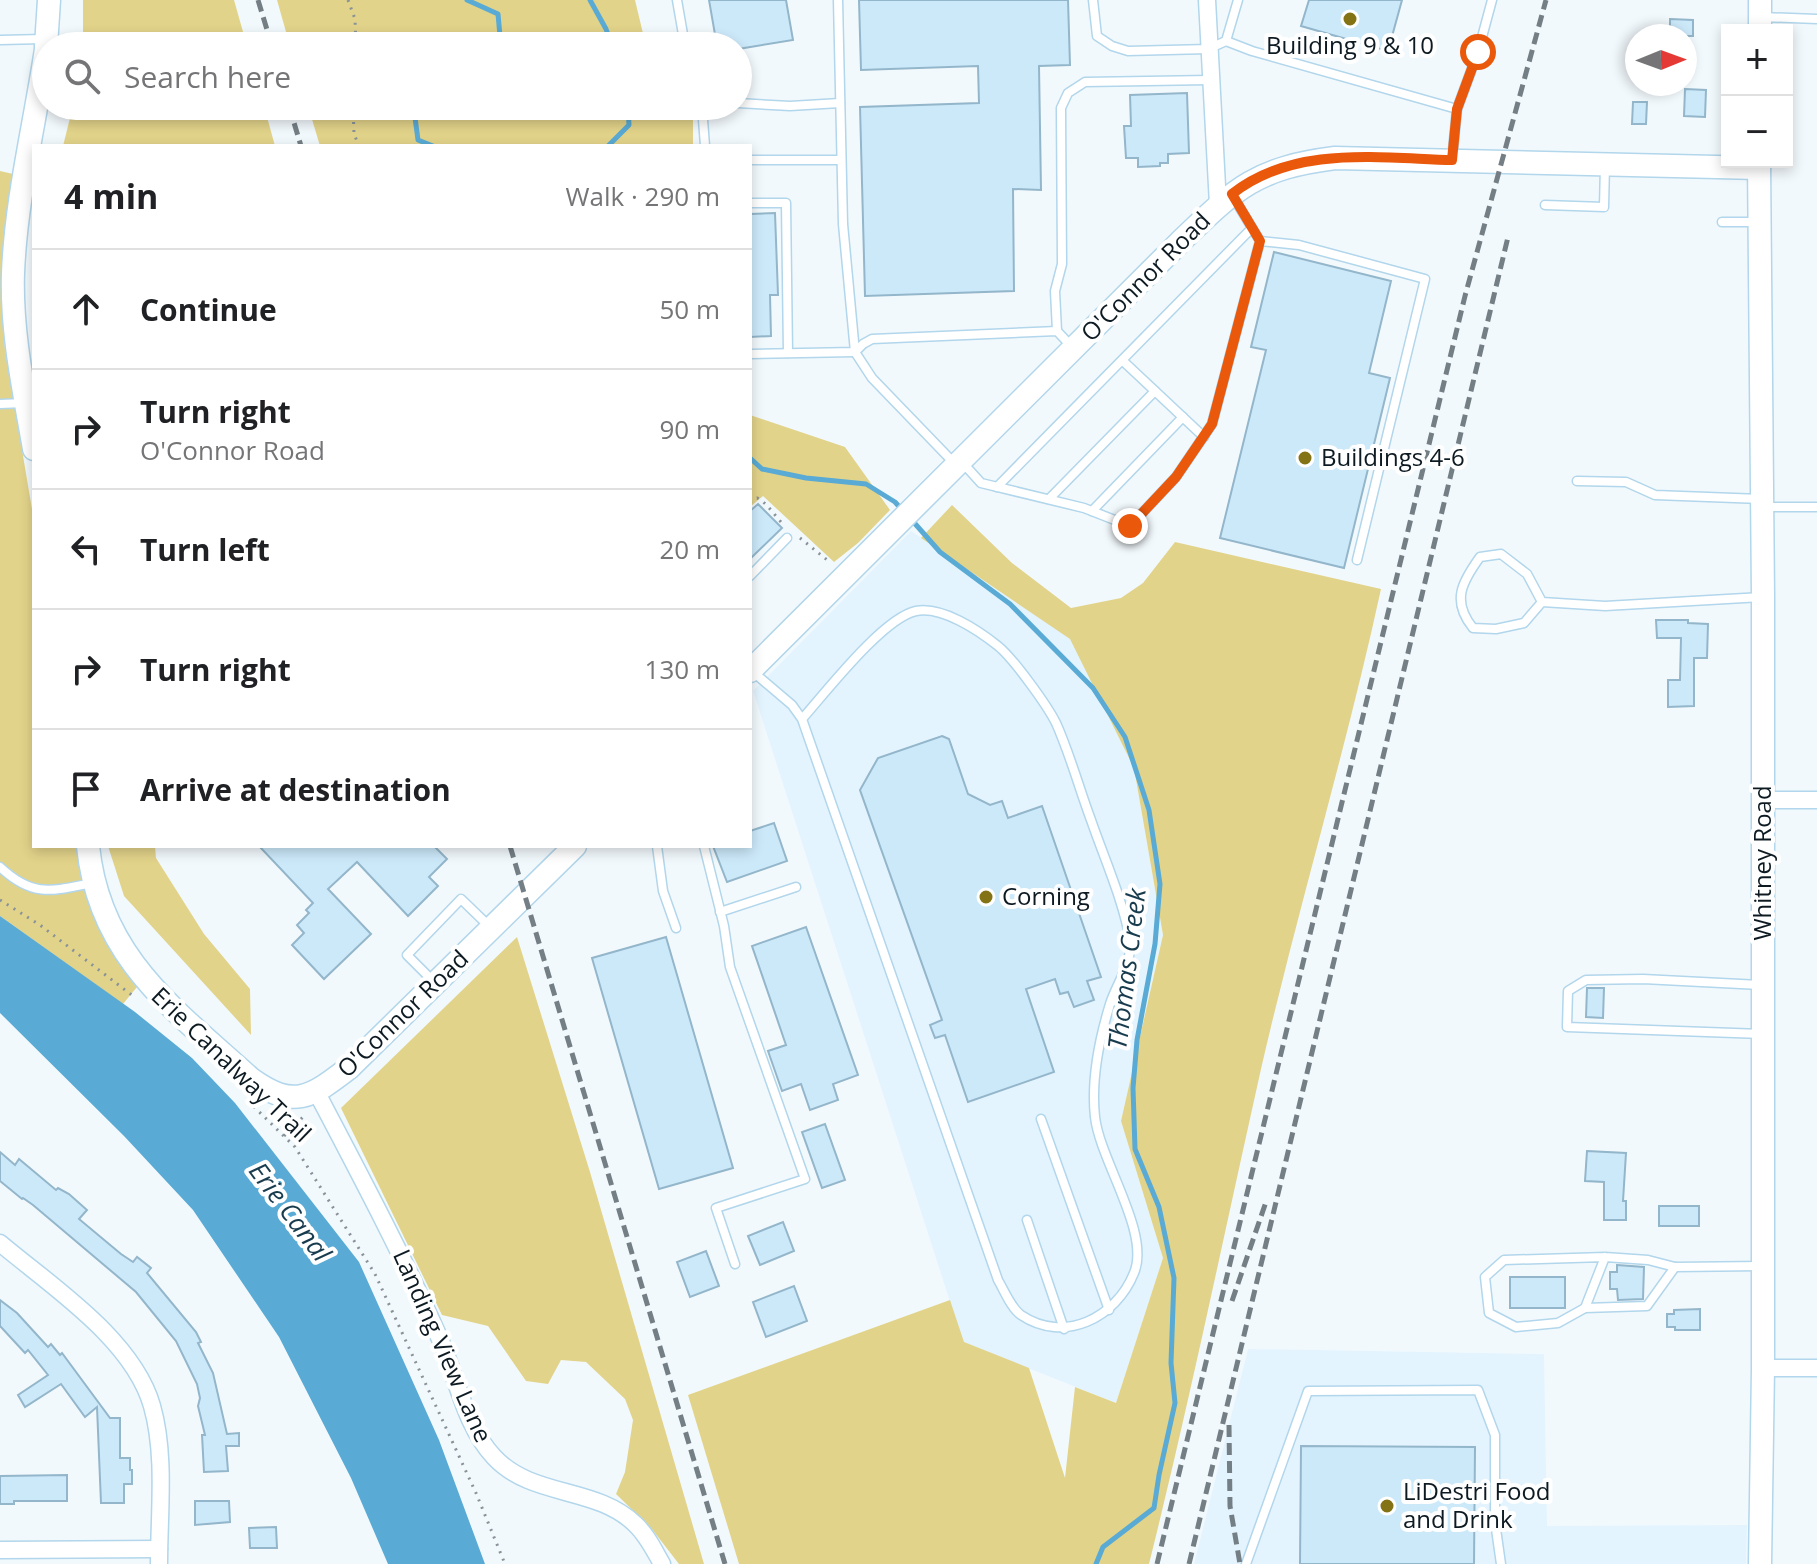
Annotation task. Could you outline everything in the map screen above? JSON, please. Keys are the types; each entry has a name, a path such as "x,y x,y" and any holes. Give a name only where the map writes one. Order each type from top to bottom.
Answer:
{"street":[{"path":"48,32 49,0"},
{"path":"1207,0 1210,80 1225,200"},
{"path":"32,438 14,317 13,275 20,207 34,120"},
{"name":"O'Connor Road","path":"752,668 1225,200 1263,174 1305,162 1335,158 1721,165"},
{"name":"Whitney Road","path":"1759,168 1763,597 1760,1564"},
{"path":"1763,800 1817,800"},
{"path":"88,848 93,883 112,932 145,979 251,1079 283,1096 311,1094"},
{"name":"O'Connor Road","path":"311,1094 349,1068 573,848"},
{"name":"Landing View Lane","path":"311,1094 405,1261 451,1361 470,1419 482,1442 496,1460 512,1473 533,1484 597,1502 634,1522 649,1540 662,1564"},
{"path":"0,1243 101,1328 126,1354 142,1380 152,1406 158,1436 159,1557 0,1550"},
{"path":"1763,1368 1817,1368"}],"lane":[{"path":"677,0 683,32"},
{"path":"838,0 845,265 855,352 872,378 981,483 1092,511 1130,526 1176,477 1212,424 1260,241 1225,200"},
{"path":"1093,0 1097,36 1112,46 1128,51 1208,49 1226,41 1457,109"},
{"path":"1226,41 1238,0"},
{"path":"1452,160 1457,109 1478,52 1492,0"},
{"path":"1760,16 1817,19"},
{"path":"0,40 32,43"},
{"path":"1074,349 1057,331 1055,291 1062,264 1061,108 1068,93 1085,82 1210,80"},
{"path":"752,104 790,106 840,103"},
{"path":"703,120 705,144"},
{"path":"752,160 841,160"},
{"path":"1545,205 1604,207 1605,164"},
{"path":"752,203 786,203 788,353"},
{"path":"1722,222 1759,222"},
{"path":"997,487 1252,228"},
{"path":"1260,241 1299,245 1425,279 1357,560"},
{"path":"752,354 855,352 872,339 1057,331"},
{"path":"1123,361 1204,437"},
{"path":"1049,499 1155,391"},
{"path":"0,404 26,403"},
{"path":"1092,511 1183,417"},
{"path":"1577,481 1626,482 1655,495 1817,507"},
{"path":"752,574 787,538"},
{"path":"1501,554 1527,574 1542,602 1524,623 1496,629 1473,628 1463,615 1460,597 1466,577 1480,557 1501,554"},
{"path":"1542,602 1605,606 1763,597"},
{"path":"752,672 792,705 802,719 998,1280 1019,1313 1041,1325 1064,1329 1085,1324 1109,1310 1130,1282 1138,1256 1134,1229 1095,1120 1100,1041 1111,1000 1129,960 1130,941 1114,884 1055,722 999,646 934,611 914,612 893,623 802,719"},
{"path":"657,848 663,891 676,928"},
{"path":"704,848 730,967 805,1179 716,1208 735,1264"},
{"path":"0,867 27,888 55,891 93,883"},
{"path":"720,912 796,887"},
{"path":"436,984 407,955 461,899 491,929"},
{"path":"1762,985 1643,979 1586,980 1568,991 1567,1027 1763,1034"},
{"path":"1041,1119 1109,1310"},
{"path":"1027,1220 1064,1329"},
{"path":"1675,1267 1647,1306 1585,1308 1558,1323 1516,1327 1489,1313 1485,1277 1504,1260 1605,1257 1648,1260 1675,1267 1763,1266"},
{"path":"1585,1308 1605,1257"},
{"path":"1246,1564 1308,1391 1478,1390 1495,1435 1495,1522 1501,1564"}],"path":[{"path":"348,0 355,19 355,32"},
{"path":"354,120 358,144"},
{"name":"Erie Canalway Trail","path":"0,900 40,925 138,1000"},
{"path":"284,1136 309,1109 311,1094"},
{"name":"Erie Canalway Trail","path":"245,1098 295,1147 375,1274 476,1493 505,1564"}],"shaded area":[{"path":"83,0 234,0 243,32 83,32"},
{"path":"277,0 635,0 643,32 286,32"},
{"path":"70,120 268,120 274,144 64,144"},
{"path":"312,120 693,120 693,144 319,144"},
{"path":"0,171 13,174 2,262 2,310 5,349 32,509 32,848 76,848 84,886 96,921 137,987 123,1004 0,916"},
{"path":"752,416 845,447 890,510 858,543 834,562 763,496 752,505"},
{"path":"952,505 1012,563 1071,608 1121,598 1143,583 1175,542 1381,589 1261,1069 1149,1564 739,1564 688,1395 950,1300 964,1342 1029,1368 1065,1478 1075,1387 1116,1403 1163,1258 1121,1121 1163,935 1134,768 1070,639 921,538"},
{"path":"911,531 1071,639 1134,768 1163,935 1121,1121 1163,1258 1116,1403 963,1342 753,691"},
{"path":"109,848 155,848 156,858 204,934 250,989 251,1035 124,896"},
{"path":"517,937 590,1172 704,1564 679,1564 651,1528 616,1494 625,1472 633,1420 625,1399 586,1362 561,1360 548,1384 526,1381 488,1326 442,1315 341,1108"},
{"path":"1248,1349 1544,1354 1547,1526 1747,1525 1746,1564 1194,1564"}],"water":[{"name":"Erie Canal","path":"0,916 135,1012 192,1058 235,1103 359,1262 439,1440 485,1564 388,1564 351,1478 279,1337 193,1210 124,1136 0,1013"}],"building":[{"path":"709,0 786,0 793,40 752,47 752,32 715,32"},
{"path":"859,0 1068,0 1070,65 1039,66 1041,190 1013,189 1014,291 865,296 860,107 979,103 978,66 861,70"},
{"name":"Building 9 & 10","path":"1309,0 1402,0 1388,51 1301,26"},
{"path":"1670,19 1693,20 1693,24 1670,24"},
{"path":"1697,90 1706,90 1705,117 1684,116 1685,96 1697,96"},
{"path":"1187,93 1189,153 1168,154 1168,163 1160,163 1160,166 1138,167 1138,158 1126,158 1124,126 1131,126 1130,95"},
{"path":"1633,102 1647,102 1646,124 1632,124"},
{"path":"775,213 778,295 770,295 771,336 752,337 752,214"},
{"name":"Buildings 4-6","path":"1274,252 1391,281 1369,373 1390,378 1344,568 1220,538 1266,350 1251,347"},
{"path":"758,504 782,528 752,557 752,509"},
{"path":"1656,620 1688,620 1688,623 1708,624 1707,658 1694,658 1694,706 1668,707 1668,680 1680,680 1681,638 1657,638"},
{"name":"Corning","path":"942,736 949,739 968,794 990,805 1002,801 1008,818 1042,806 1101,977 1087,981 1094,1000 1074,1007 1068,992 1060,994 1055,979 1026,989 1054,1072 968,1102 945,1035 935,1038 930,1025 942,1020 860,790 878,758"},
{"path":"774,823 787,861 727,882 714,848 752,848 752,830"},
{"path":"261,848 436,848 447,859 429,877 438,886 408,916 357,862 328,889 371,934 324,979 292,945 304,933 297,925 309,913 306,910 313,903"},
{"path":"806,927 858,1075 833,1084 838,1100 810,1110 801,1084 782,1091 768,1051 786,1045 752,946"},
{"path":"666,937 733,1168 659,1189 592,958"},
{"path":"1587,988 1604,988 1603,1018 1586,1017"},
{"path":"825,1124 845,1180 822,1188 802,1132"},
{"path":"1587,1151 1626,1153 1623,1201 1626,1201 1626,1220 1604,1220 1604,1182 1585,1181"},
{"path":"0,1152 15,1165 19,1159 56,1190 58,1188 69,1194 87,1210 79,1219 121,1254 133,1262 137,1257 151,1268 147,1273 201,1342 198,1343 213,1373 227,1434 239,1433 239,1446 226,1446 228,1471 204,1472 202,1435 205,1435 198,1406 200,1398 197,1384 176,1341 136,1292 0,1181"},
{"path":"1659,1206 1699,1206 1699,1226 1659,1226"},
{"path":"783,1222 794,1251 760,1265 748,1236"},
{"path":"706,1251 719,1286 690,1297 677,1262"},
{"path":"1617,1265 1644,1267 1643,1299 1618,1300 1617,1289 1610,1289 1610,1272 1617,1272"},
{"path":"1510,1277 1565,1277 1565,1308 1510,1308"},
{"path":"794,1286 807,1321 766,1337 753,1302"},
{"path":"0,1300 17,1313 48,1347 51,1344 60,1355 62,1353 110,1418 120,1418 120,1458 130,1458 132,1470 132,1484 124,1484 124,1503 101,1503 97,1407 85,1417 61,1384 25,1407 18,1395 48,1375 28,1350 25,1353 0,1326"},
{"path":"1700,1309 1700,1330 1667,1327 1667,1314 1674,1314 1674,1310"},
{"name":"LiDestri Food and Drink","path":"1301,1446 1475,1447 1474,1564 1300,1564"},
{"path":"67,1475 67,1501 0,1504 0,1476"},
{"path":"195,1501 229,1501 230,1522 195,1525"},
{"path":"276,1527 277,1548 250,1548 249,1528"}],"waterway":[{"path":"467,0 498,14 500,32"},
{"name":"Thomas Creek","path":"590,0 607,32"},
{"path":"415,120 418,140 428,144"},
{"name":"Thomas Creek","path":"610,144 629,125 629,120"},
{"name":"Thomas Creek","path":"752,460 762,469 806,478 866,484 895,502 903,511"},
{"name":"Thomas Creek","path":"910,518 940,552 1010,604 1093,688 1125,737 1149,810 1160,884 1155,944 1137,1040 1133,1088 1135,1149 1159,1207 1174,1278 1171,1363 1175,1403 1154,1508 1103,1547 1096,1564"}],"railway":[{"path":"258,0 268,32"},
{"path":"1157,1564 1465,296 1546,0"},
{"path":"293,120 300,144"},
{"path":"1189,1564 1508,237"},
{"path":"511,848 725,1564"},
{"path":"1232,1301 1267,1199"},
{"path":"1229,1425 1230,1506 1240,1564"}],"place":[{"name":"Building 9 & 10","path":"1350,19"},
{"name":"Buildings 4-6","path":"1305,458"},
{"name":"Corning","path":"986,897"},
{"name":"LiDestri Food and Drink","path":"1387,1506"}],"route":[{"path":"1130,526 1176,477 1212,424 1260,241 1232,194 1263,174 1305,162 1335,158 1452,160 1457,109 1478,52"}]}
